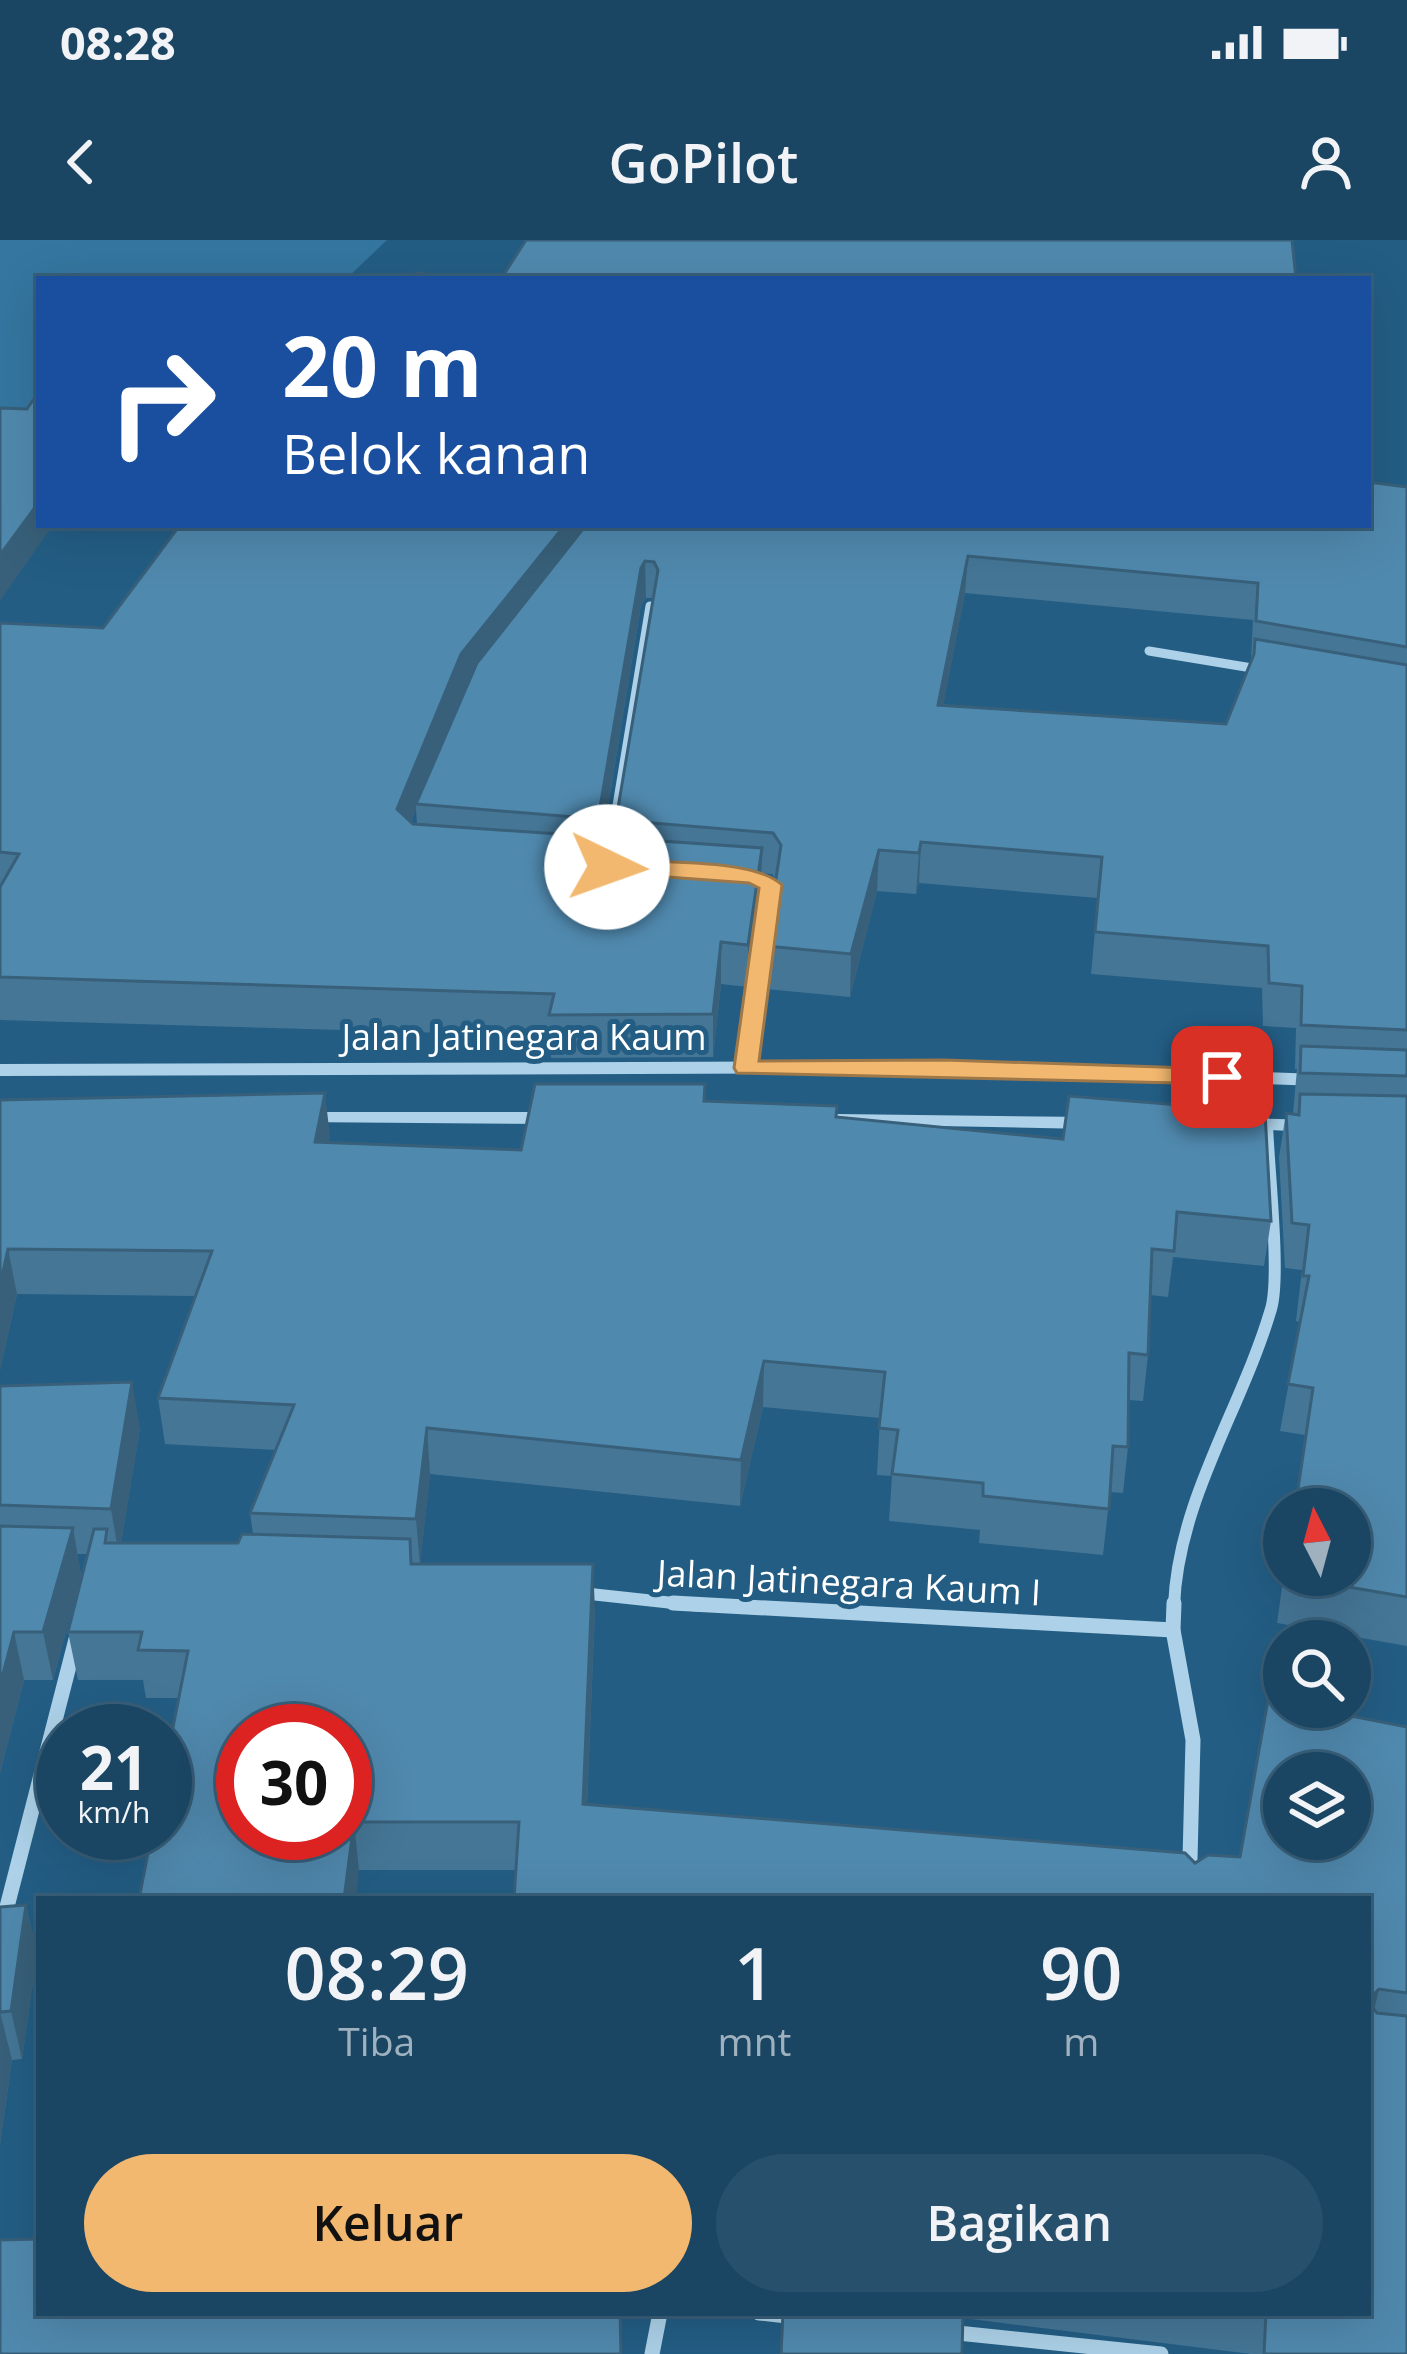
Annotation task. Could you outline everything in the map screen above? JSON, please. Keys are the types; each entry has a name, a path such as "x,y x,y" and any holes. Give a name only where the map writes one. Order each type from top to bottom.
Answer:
{"street":[{"path":"607,867 650,606"},
{"path":"1149,651 1266,671"},
{"path":"738,875 771,885 746,1068"},
{"name":"Jalan Jatinegara Kaum","path":"0,1070 944,1067 1338,1081"},
{"path":"279,1118 581,1118"},
{"path":"817,1120 1102,1123"},
{"path":"1220,1124 1337,1127"},
{"path":"1189,1896 1193,1740 1173,1630 1174,1575 1200,1488 1273,1304 1268,1124"},
{"name":"Jalan Jatinegara Kaum I","path":"574,1593 711,1607 1173,1630"},
{"path":"0,1934 83,1611"},
{"path":"652,2354 659,2316"},
{"path":"787,2316 806,2318"},
{"path":"925,2330 1162,2354"}],"shaded area":[{"path":"0,240 387,240 349,276 36,276 36,420 0,431"}],"building":[{"path":"526,240 1292,240 1296,276 503,276"},
{"path":"36,400 36,506 0,555 0,408 27,409"},
{"path":"1371,482 1407,487 1407,647 1256,621 1258,583 968,556 938,705 1226,724 1254,654 1255,639 1407,665 1407,1030 1301,1025 1302,986 1269,983 1268,946 1095,932 1102,857 921,842 919,853 879,850 851,954 766,946 781,845 773,833 616,820 658,570 654,562 645,561 641,568 598,819 416,804 477,663 584,528 1371,528"},
{"path":"178,528 563,528 461,654 397,809 413,824 762,848 748,945 721,942 713,1014 549,1015 554,994 0,977 0,887 19,854 0,852 0,623 103,628"},
{"path":"1301,1046 1407,1050 1407,1076 1300,1073"},
{"path":"535,1084 705,1084 704,1101 837,1106 836,1117 1063,1139 1069,1096 1265,1112 1271,1221 1177,1212 1174,1251 1152,1249 1148,1355 1129,1353 1128,1447 1113,1446 1109,1509 983,1496 983,1483 892,1474 898,1430 879,1428 885,1372 764,1361 741,1460 427,1428 416,1519 250,1513 294,1405 158,1398 212,1251 8,1249 0,1285 0,1100 325,1093 315,1142 521,1150"},
{"path":"1300,1094 1407,1096 1407,1597 1371,1591 1371,1488 1298,1488 1313,1388 1288,1384 1309,1276 1303,1276 1309,1225 1292,1223 1286,1113 1299,1115"},
{"path":"132,1382 111,1509 0,1505 0,1386"},
{"path":"0,1526 73,1528 43,1632 14,1632 0,1685"},
{"path":"94,1529 107,1529 105,1543 238,1543 242,1534 410,1539 411,1564 593,1564 583,1804 1185,1853 1195,1863 1208,1855 1240,1857 1263,1728 1371,1728 1371,1720 1407,1727 1407,1993 1379,1989 1371,1997 1371,1896 514,1896 519,1822 372,1822 372,1704 216,1704 216,1860 349,1860 344,1896 140,1896 147,1860 192,1860 192,1704 178,1704 188,1651 138,1650 142,1632 68,1632"},
{"path":"26,1905 11,2011 0,2012 0,1907"},
{"path":"1371,2006 1377,2013 1407,2016 1407,2354 1264,2354 1266,2316 1371,2316"},
{"path":"36,2239 36,2316 620,2316 621,2354 0,2354 0,2240"},
{"path":"783,2316 963,2316 962,2354 781,2354"}],"route":[{"path":"607,867 753,876 771,885 746,1068 944,1067 1222,1077"}]}
